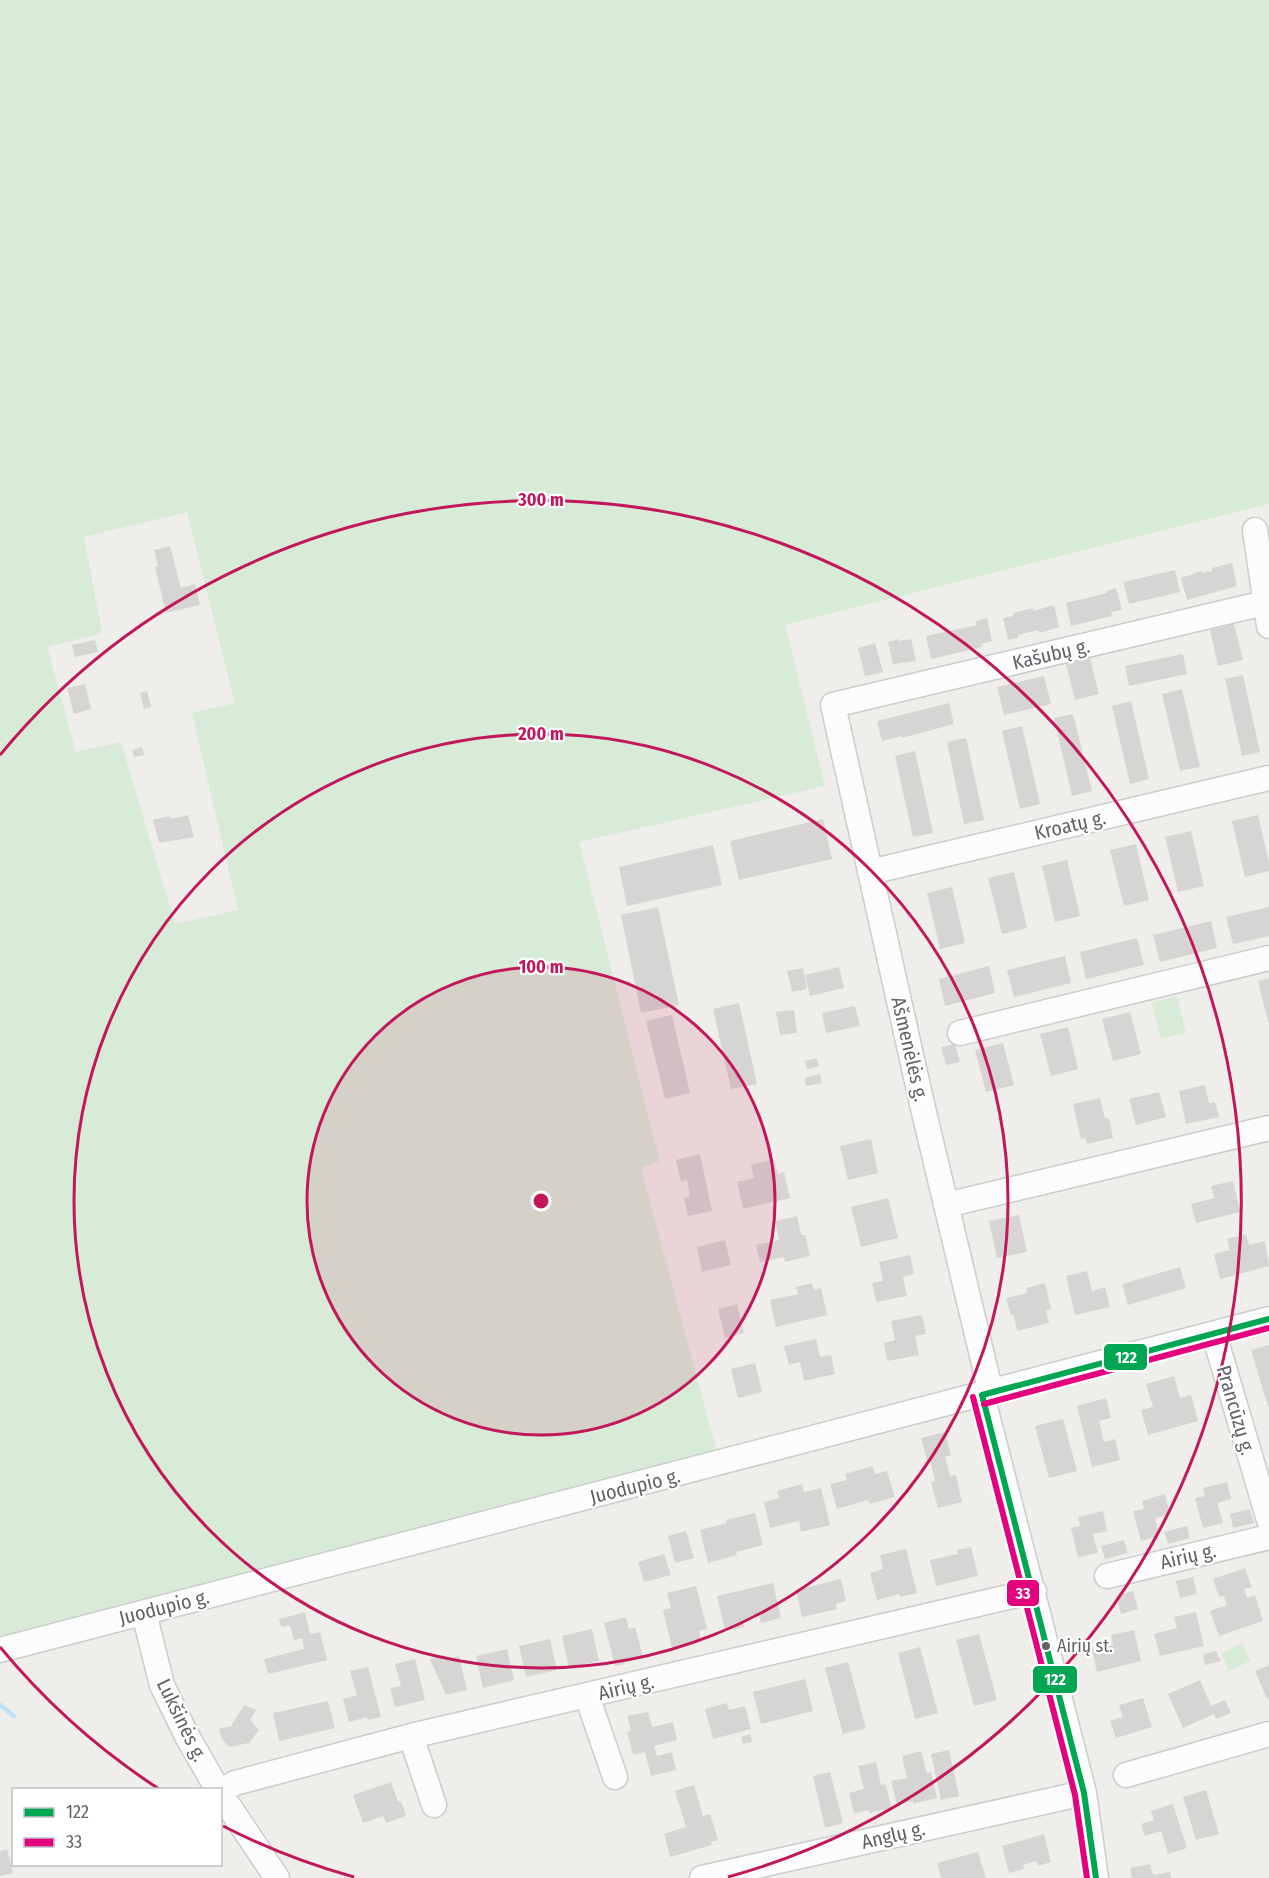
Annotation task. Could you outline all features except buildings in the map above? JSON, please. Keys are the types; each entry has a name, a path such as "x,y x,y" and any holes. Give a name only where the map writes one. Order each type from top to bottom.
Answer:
{"street":[{"path":"1255,530 1269,626"},
{"name":"Kašubų g.","path":"833,705 1267,602"},
{"name":"Ašmenėlės g.","path":"833,705 946,1205 986,1394 1084,1792 1096,1878"},
{"name":"Kroatų g.","path":"870,872 1269,778"},
{"path":"960,1033 1269,958"},
{"path":"946,1205 1269,1128"},
{"name":"Juodupio g.","path":"0,1650 1269,1319"},
{"name":"Prancūzų g.","path":"1214,1334 1269,1520"},
{"name":"Airių g.","path":"1107,1576 1269,1537"},
{"name":"Airių g.","path":"222,1790 235,1783 411,1736 1034,1591"},
{"name":"Lukšinės g.","path":"144,1612 149,1640 162,1685 187,1736 218,1788"},
{"path":"587,1696 615,1777"},
{"path":"1126,1775 1269,1734"},
{"path":"411,1736 434,1805"},
{"name":"Anglų g.","path":"702,1878 1084,1792"},
{"name":"Lukšinės g.","path":"222,1794 278,1878"}],"green space":[{"path":"0,0 1269,0 1269,504 785,625 825,786 579,842 660,1162 641,1168 719,1460 0,1643","holes":["187,512 235,703 192,713 238,910 175,924 121,742 76,752 47,647 102,633 84,537"]},
{"path":"1177,996 1186,1033 1161,1039 1152,1003"},
{"path":"1242,1643 1250,1661 1229,1671 1221,1653"}],"waterway":[{"path":"0,1705 14,1716"}],"transit line":[{"name":"122","path":"982,1395 1269,1319"},
{"name":"33","path":"984,1404 1269,1328"},
{"name":"122","path":"982,1395 1084,1793 1096,1878"},
{"name":"33","path":"973,1397 1075,1795 1087,1878"}],"place":[{"name":"Airių st.","path":"1046,1646"}]}
